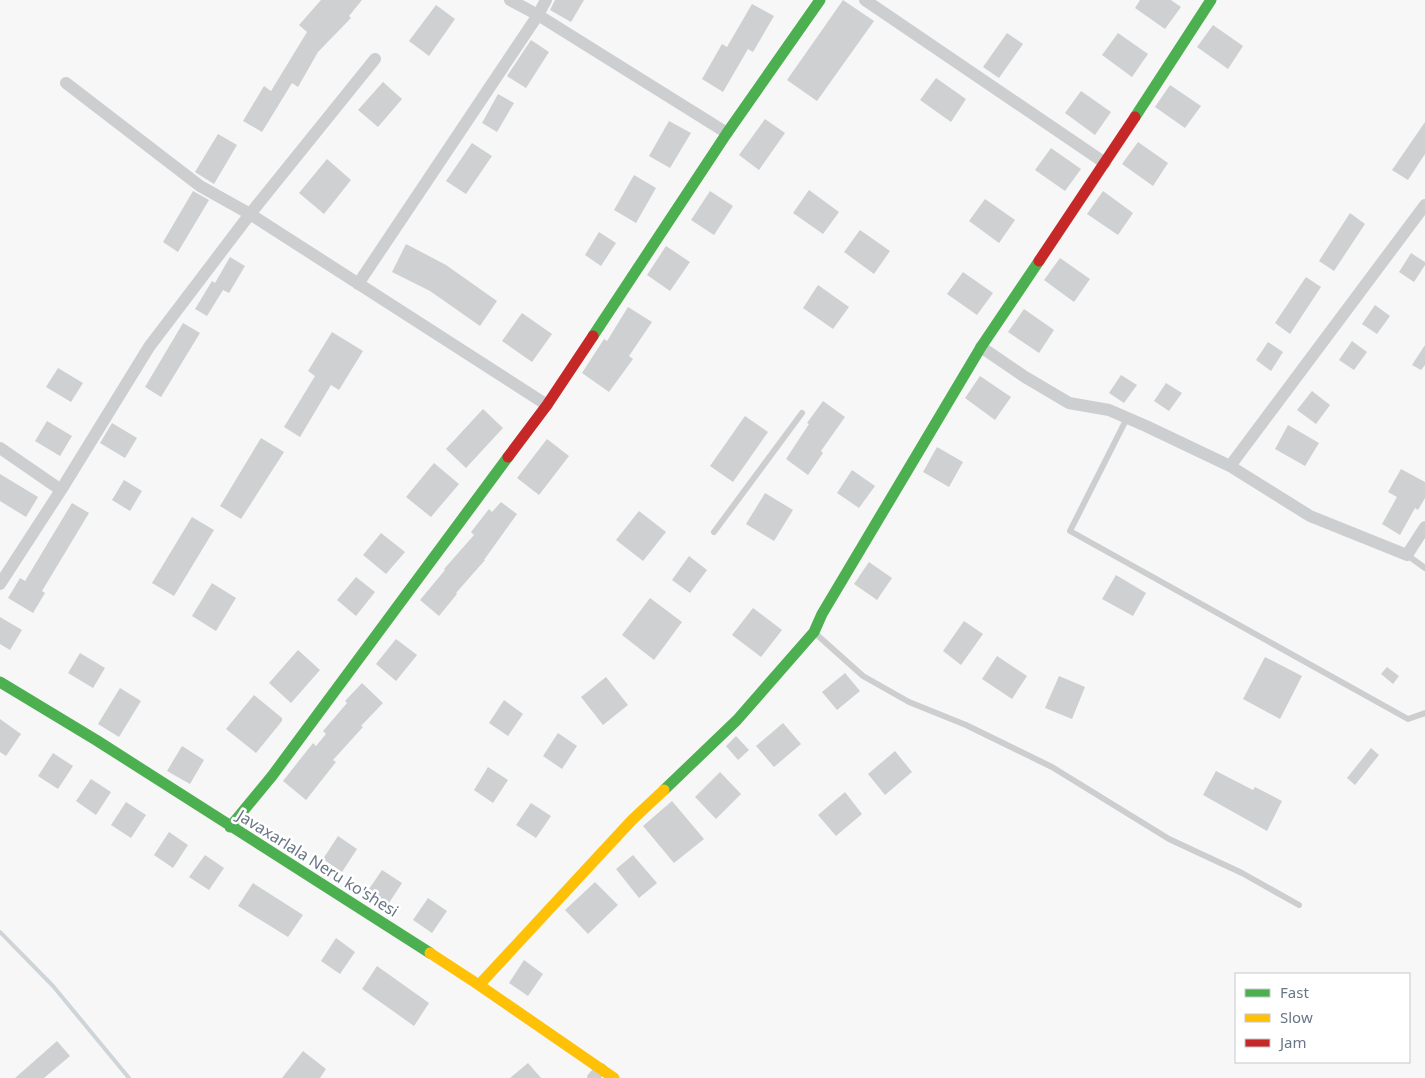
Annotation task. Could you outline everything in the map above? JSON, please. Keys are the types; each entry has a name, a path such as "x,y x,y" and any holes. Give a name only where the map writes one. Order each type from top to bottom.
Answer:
{"street":[{"path":"510,0 538,15 727,133"},
{"path":"358,284 538,15 546,0"},
{"path":"230,827 272,776 548,405 727,133 820,0"},
{"path":"865,0 1105,163"},
{"path":"479,985 632,820 737,720 814,632 822,614 982,347 1211,0"},
{"path":"0,584 61,490 149,347 250,214 375,59"},
{"path":"66,83 200,186 250,214 548,405"},
{"path":"1230,466 1425,205"},
{"path":"982,347 1024,378 1070,403 1109,410 1127,418 1230,466 1310,516 1408,556 1425,527"},
{"path":"0,448 61,490"},
{"name":"Javaxarlala Neru ko'shesi","path":"0,682 96,740 479,985 597,1073 614,1078"}],"lane":[{"path":"714,532 802,413"},
{"path":"1127,418 1070,531 1408,719 1425,713"},
{"path":"1408,556 1425,568"},
{"path":"814,632 863,676 909,702 966,726 1052,767 1169,839 1242,873 1299,905"}],"building":[{"path":"321,0 362,0 349,16 351,18 318,52 298,87 292,83 262,132 243,121 264,86 271,91 307,32 299,25"},
{"path":"555,0 584,0 571,22 550,10"},
{"path":"843,0 874,21 817,101 787,80"},
{"path":"1140,0 1171,0 1181,7 1165,29 1135,8"},
{"path":"752,4 774,16 753,52 748,49 723,92 702,79 722,44 727,47"},
{"path":"436,5 455,19 429,56 409,41"},
{"path":"1213,25 1243,46 1228,69 1197,47"},
{"path":"1007,33 1023,44 999,78 983,67"},
{"path":"1118,33 1148,54 1132,77 1102,55"},
{"path":"531,40 549,52 526,88 507,76"},
{"path":"936,78 966,99 951,122 920,100"},
{"path":"383,82 402,99 378,127 358,110"},
{"path":"1170,85 1201,106 1185,128 1155,107"},
{"path":"1081,91 1111,112 1095,135 1065,113"},
{"path":"498,94 514,103 497,132 482,123"},
{"path":"765,119 785,133 759,170 739,155"},
{"path":"669,121 691,133 670,168 649,156"},
{"path":"1425,122 1425,154 1408,180 1392,170"},
{"path":"218,134 237,145 214,184 195,172"},
{"path":"1138,142 1168,163 1153,186 1122,164"},
{"path":"472,143 492,156 466,194 446,181"},
{"path":"1051,148 1081,169 1065,191 1035,170"},
{"path":"327,159 351,180 324,214 299,193"},
{"path":"634,175 656,188 636,223 614,210"},
{"path":"809,190 839,212 823,234 793,213"},
{"path":"193,191 209,200 178,252 163,242"},
{"path":"710,191 733,206 714,235 691,220"},
{"path":"1103,191 1133,213 1118,235 1087,214"},
{"path":"985,199 1015,220 999,243 969,221"},
{"path":"1350,213 1365,224 1334,271 1319,261"},
{"path":"860,230 890,251 874,274 844,252"},
{"path":"599,232 616,243 601,266 585,255"},
{"path":"406,244 446,265 497,301 480,326 430,291 392,272"},
{"path":"666,246 690,262 670,291 647,275"},
{"path":"1411,253 1425,262 1414,282 1399,272"},
{"path":"230,257 245,266 229,293 223,290 207,316 195,309 212,281 215,283"},
{"path":"1060,258 1090,279 1074,302 1044,280"},
{"path":"963,272 993,293 977,315 947,294"},
{"path":"1306,277 1321,287 1290,334 1275,323"},
{"path":"818,285 849,307 833,329 803,308"},
{"path":"1375,305 1390,316 1377,334 1362,324"},
{"path":"628,307 652,322 629,356 633,359 609,392 582,373 604,339 607,341"},
{"path":"1024,309 1054,330 1039,353 1008,332"},
{"path":"522,313 552,334 532,362 502,341"},
{"path":"183,323 200,333 161,397 145,387"},
{"path":"332,332 363,351 339,390 331,385 300,437 284,427 315,376 308,371"},
{"path":"1352,341 1367,352 1354,370 1339,360"},
{"path":"1268,342 1283,352 1271,371 1256,360"},
{"path":"1425,345 1425,365 1421,370 1412,365"},
{"path":"58,368 83,383 71,402 46,387"},
{"path":"1121,375 1137,385 1124,403 1109,393"},
{"path":"980,376 1011,397 995,420 965,398"},
{"path":"1166,383 1182,393 1169,411 1154,401"},
{"path":"1312,391 1330,405 1316,424 1297,410"},
{"path":"823,401 845,417 821,451 823,453 808,475 786,459 809,424 807,423"},
{"path":"483,409 503,428 466,468 446,449"},
{"path":"745,416 768,432 733,482 710,466"},
{"path":"47,421 72,436 60,456 35,441"},
{"path":"112,423 137,438 125,458 100,443"},
{"path":"1288,425 1319,443 1305,466 1275,449"},
{"path":"261,438 284,452 241,519 220,506"},
{"path":"547,439 569,456 539,495 517,478"},
{"path":"937,447 963,462 949,487 923,472"},
{"path":"434,463 459,484 431,517 406,497"},
{"path":"1401,469 1425,482 1425,498 1418,510 1415,508 1400,535 1382,524 1397,497 1388,492"},
{"path":"852,470 875,486 859,508 837,493"},
{"path":"0,474 38,497 26,517 0,501"},
{"path":"124,480 142,491 130,511 112,500"},
{"path":"765,493 793,510 774,541 746,524"},
{"path":"501,502 517,514 485,560 439,616 420,600 474,535 471,532 489,509 492,512"},
{"path":"72,503 89,513 42,591 45,593 33,613 8,598 20,578 25,581"},
{"path":"639,511 666,532 643,561 616,540"},
{"path":"192,517 214,530 174,596 152,583"},
{"path":"381,533 405,552 386,574 363,555"},
{"path":"689,556 707,570 690,593 672,580"},
{"path":"869,562 892,578 877,600 854,584"},
{"path":"1116,575 1146,593 1133,616 1102,599"},
{"path":"356,577 375,592 356,616 337,600"},
{"path":"212,583 236,598 216,631 192,616"},
{"path":"650,598 682,622 654,660 622,635"},
{"path":"753,608 782,630 761,657 732,635"},
{"path":"0,617 22,630 10,650 0,644"},
{"path":"964,621 983,634 961,665 943,651"},
{"path":"396,639 417,655 396,681 376,664"},
{"path":"298,650 320,670 291,703 269,683"},
{"path":"80,653 105,668 93,688 68,673"},
{"path":"997,656 1027,676 1012,699 982,679"},
{"path":"1265,657 1302,676 1280,719 1243,699"},
{"path":"1387,667 1399,676 1393,684 1381,674"},
{"path":"845,673 860,691 837,710 822,692"},
{"path":"1059,676 1085,687 1072,719 1045,708"},
{"path":"606,677 628,705 603,725 581,697"},
{"path":"362,683 383,703 333,760 336,762 306,800 283,781 313,743 316,746 326,734 323,731 347,703 345,701"},
{"path":"120,688 141,701 119,737 98,724"},
{"path":"254,695 282,718 282,721 256,753 226,729"},
{"path":"504,700 523,714 508,736 489,723"},
{"path":"0,719 21,734 6,756 0,752"},
{"path":"783,723 801,744 774,767 756,746"},
{"path":"558,733 577,746 562,769 543,756"},
{"path":"736,736 749,750 738,760 726,746"},
{"path":"182,746 204,760 190,784 167,771"},
{"path":"1371,748 1379,755 1355,785 1347,778"},
{"path":"895,751 912,772 885,795 868,774"},
{"path":"53,753 73,766 58,789 38,776"},
{"path":"488,767 508,780 493,803 474,790"},
{"path":"1216,771 1253,790 1255,787 1282,801 1267,831 1203,795"},
{"path":"720,772 741,794 716,819 695,797"},
{"path":"91,779 111,792 96,815 76,801"},
{"path":"845,792 862,814 836,836 818,815"},
{"path":"672,801 704,839 674,863 643,826"},
{"path":"126,802 146,815 131,838 111,825"},
{"path":"531,803 551,816 536,838 516,825"},
{"path":"169,832 188,845 173,868 154,855"},
{"path":"338,836 357,849 342,872 323,859"},
{"path":"205,855 224,868 209,890 189,877"},
{"path":"633,855 657,883 639,898 616,869"},
{"path":"382,870 402,883 387,906 367,892"},
{"path":"595,882 618,905 588,934 565,910"},
{"path":"253,883 303,915 288,937 238,906"},
{"path":"428,898 447,911 432,933 413,920"},
{"path":"336,938 355,952 340,974 321,961"},
{"path":"524,960 543,974 528,996 509,983"},
{"path":"377,966 429,1003 414,1026 362,989"},
{"path":"57,1041 70,1056 44,1078 15,1078"},
{"path":"303,1051 326,1069 320,1078 282,1078"},
{"path":"528,1063 541,1078 510,1078"}],"waterway":[{"path":"0,932 53,986 129,1078"}],"traffic: fast":[{"path":"593,336 727,133 820,0"},
{"path":"1135,117 1211,0"},
{"path":"664,790 737,720 814,632 822,614 981,347 1039,261"},
{"path":"230,827 272,776 508,457"},
{"path":"0,682 96,740 430,953"}],"traffic: slow":[{"path":"479,985 632,820 664,790"},
{"path":"430,953 614,1078"}],"traffic: jam":[{"path":"1039,261 1135,117"},
{"path":"508,457 547,405 593,336"}]}
